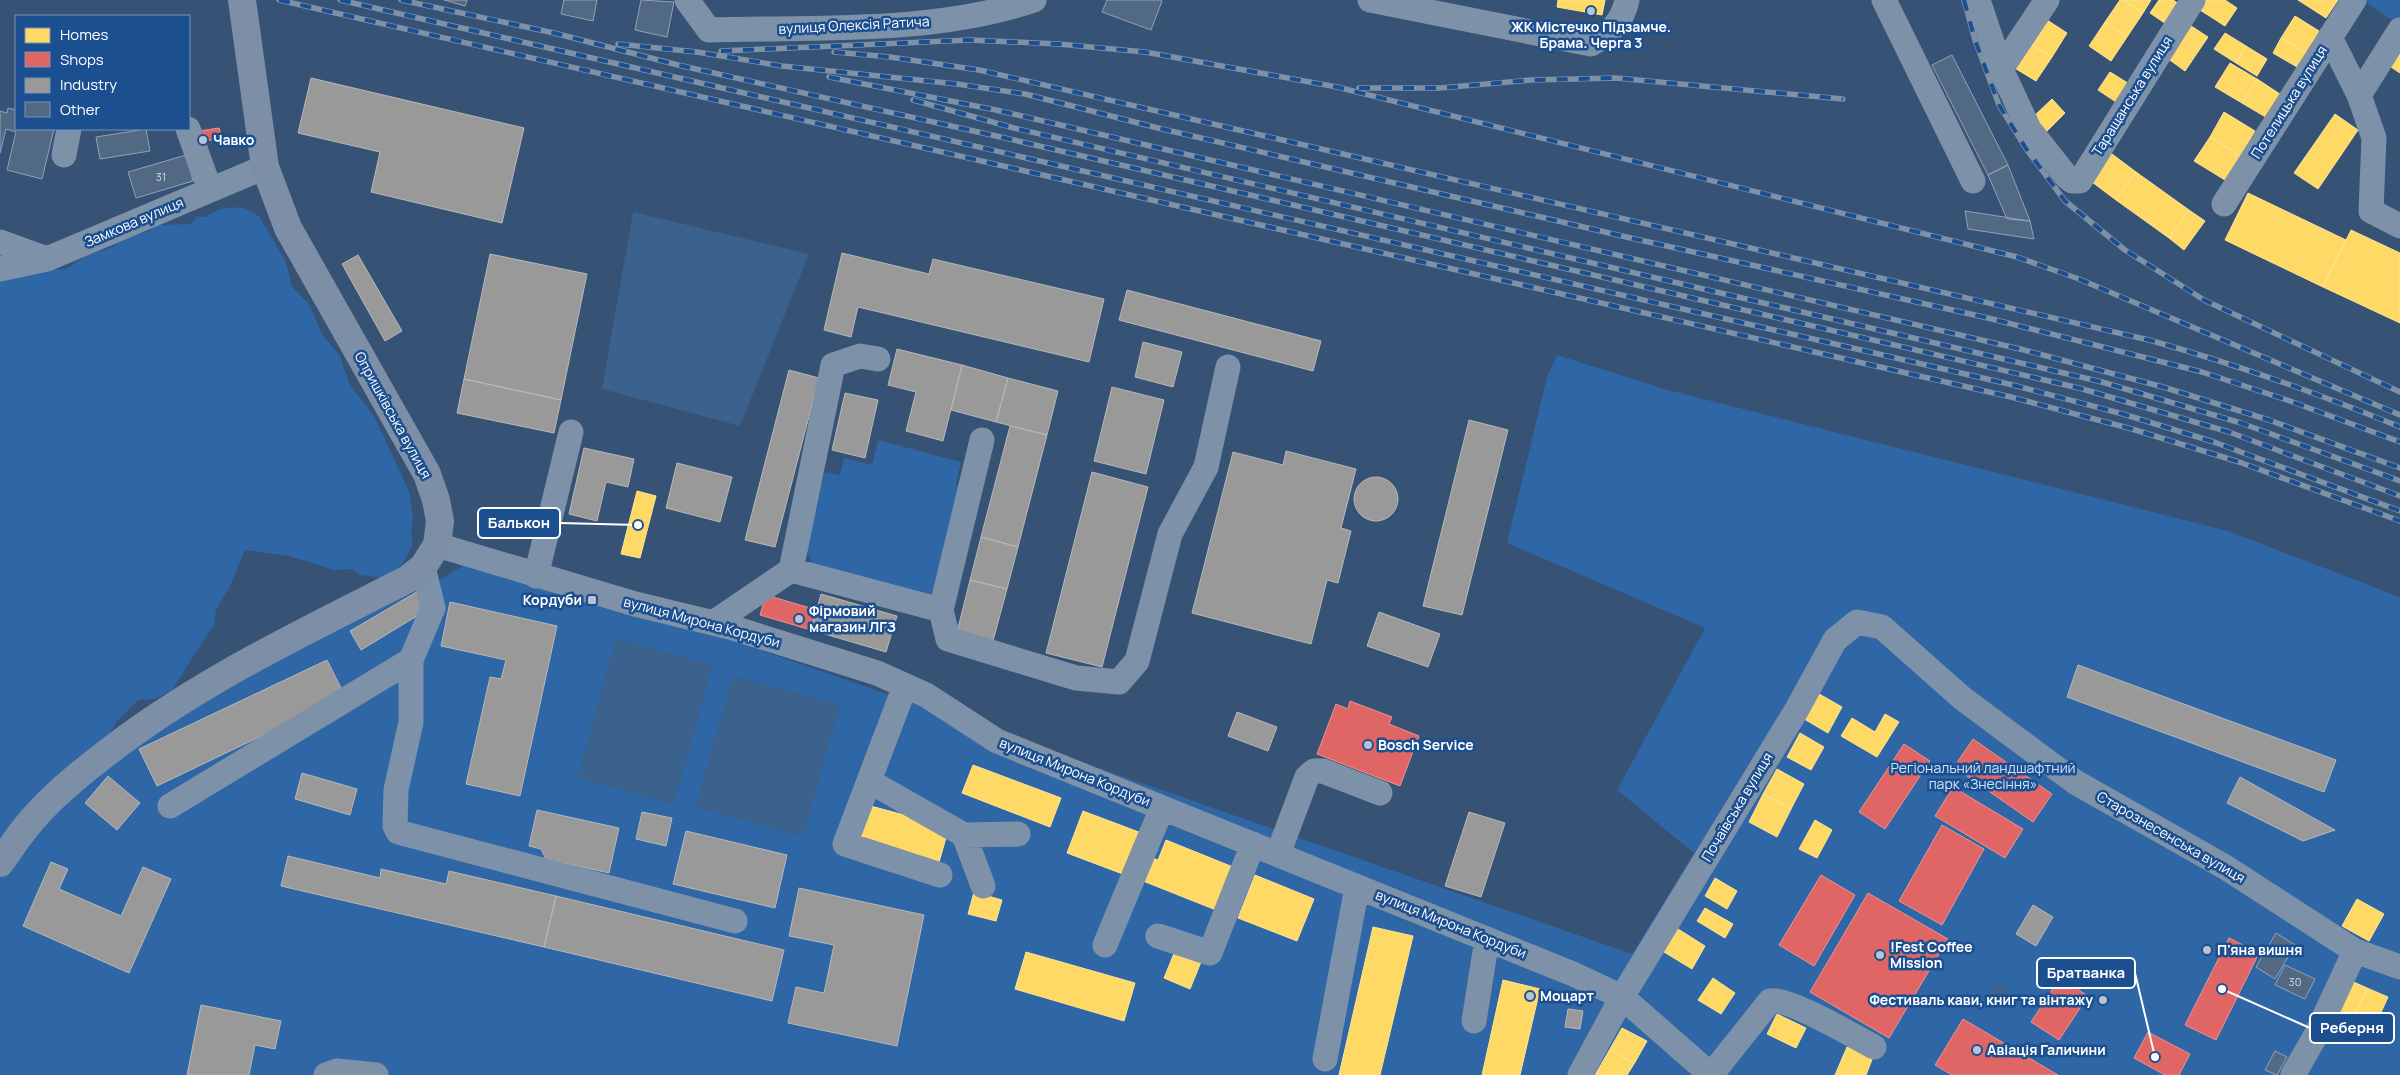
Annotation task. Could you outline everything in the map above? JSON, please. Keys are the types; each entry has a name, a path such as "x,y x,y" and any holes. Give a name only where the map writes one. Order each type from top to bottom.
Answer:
{"main road":[{"name":"Опришківська вулиця","path":"242,0 265,167 288,228 427,474 440,521 430,556"},
{"path":"0,863 27,826 73,780 134,731 194,692 261,654 408,579 430,556"}],"street":[{"name":"вулиця Олексія Ратича","path":"687,0 709,30 895,25 954,19 1009,8 1034,0"},
{"path":"1370,0 1591,44 1611,32 1624,14 1627,0"},
{"path":"1884,0 1973,181"},
{"path":"1978,0 2002,69"},
{"path":"2002,69 2047,0"},
{"name":"Таращанська вулиця","path":"2002,69 2030,129 2066,177 2072,182 2080,181 2193,0"},
{"name":"Потелицька вулиця","path":"2224,204 2354,0"},
{"path":"2359,95 2400,30"},
{"path":"2330,37 2359,95 2374,138 2371,211 2400,226"},
{"path":"64,155 69,130"},
{"path":"188,130 210,190"},
{"name":"Замкова вулиця","path":"0,269 47,259 265,167"},
{"path":"0,242 47,259"},
{"path":"713,623 791,570 833,365 860,356 878,359"},
{"path":"982,440 941,610 948,639 1076,678 1119,682 1138,661 1170,534 1206,467 1228,367"},
{"path":"536,576 571,432"},
{"path":"430,556 433,608 410,660 411,722 396,790 394,826 398,832 735,920"},
{"name":"вулиця Мирона Кордуби","path":"430,556 536,576 634,604 713,623 877,673 926,695 997,741 1573,974 1622,997 1711,1075"},
{"path":"791,570 941,610"},
{"name":"Старознесенська вулиця","path":"1857,622 1882,627 1962,698 2075,782 2225,867 2355,951 2400,967"},
{"name":"Почаївська вулиця","path":"1580,1075 1622,997 1796,711 1835,640 1857,622"},
{"path":"170,806 410,660"},
{"path":"905,686 845,844 940,875"},
{"path":"1278,854 1308,777 1314,771 1323,771 1380,793"},
{"path":"869,781 964,836 1018,834"},
{"path":"1105,946 1162,808"},
{"path":"964,836 983,886"},
{"path":"1158,936 1210,953 1253,844"},
{"path":"1325,1059 1357,886"},
{"path":"1474,1021 1487,939"},
{"path":"2293,1075 2316,1035 2355,951"},
{"path":"1711,1075 1770,1001 1776,1000 1794,1006 1874,1047"},
{"path":"326,1075 337,1071 376,1075"}],"green space":[{"path":"2362,0 2400,0 2400,21 2398,24"},
{"path":"242,207 259,216 286,262 292,287 309,304 322,334 340,356 350,385 374,416 409,491 413,517 411,532 413,544 403,564 384,578 359,575 352,569 334,570 289,556 245,550 230,586 216,610 214,624 172,690 155,699 138,700 117,721 109,735 0,845 0,274 66,269 88,255 113,247 123,238 147,232 157,225 191,224 197,217 205,217 219,209"},
{"name":"Регіональний ландшафтний парк «Знесіння»","path":"1557,355 1668,390 2228,531 2400,597 2400,1075 0,1075 0,873 88,773 202,699 418,588 438,581 466,564 692,626 1632,954 1694,853 1617,790 1705,628 1507,543 1547,377"},
{"path":"878,440 961,462 956,484 961,491 935,597 815,567 805,549 825,472 840,475 844,458 872,465"}],"shaded area":[{"path":"633,212 809,254 740,426 602,389"},
{"path":"616,638 713,665 674,805 577,778"},
{"path":"733,675 840,705 803,837 695,807"},
{"path":"1997,983 2010,990 1996,1012 1984,1004"}],"building: Homes":[{"name":"ЖК Містечко Підзамче. Брама. Черга 3","path":"1558,0 1605,0 1602,15 1557,7"},
{"path":"2120,0 2143,13 2127,37 2105,22"},
{"path":"2123,0 2151,0 2143,13"},
{"path":"2159,0 2173,0 2182,6 2169,26 2150,13"},
{"path":"2206,0 2225,0 2237,8 2225,26 2200,10"},
{"path":"2298,0 2338,0 2326,18"},
{"path":"2295,16 2319,31 2306,53 2281,38"},
{"path":"2044,18 2067,33 2052,57 2029,43"},
{"path":"2105,22 2127,37 2111,61 2089,46"},
{"path":"2185,22 2208,37 2185,71 2163,55"},
{"path":"2225,33 2246,46 2236,63 2214,49"},
{"path":"2281,38 2306,53 2297,67 2273,53"},
{"path":"2029,43 2052,57 2036,81 2013,67"},
{"path":"2246,46 2267,59 2257,76 2236,63"},
{"path":"2400,53 2400,73 2391,67"},
{"path":"2230,63 2257,79 2242,103 2215,87"},
{"path":"2110,72 2131,85 2119,104 2098,90"},
{"path":"2257,79 2283,96 2269,119 2242,103"},
{"path":"2052,99 2065,113 2046,132 2032,118"},
{"path":"2224,112 2255,131 2240,156 2210,137"},
{"path":"2335,114 2358,130 2318,189 2294,173"},
{"path":"2210,137 2240,156 2225,180 2194,161"},
{"path":"2108,151 2136,172 2116,200 2088,179"},
{"path":"2136,172 2189,210 2169,238 2116,200"},
{"path":"2248,193 2346,240 2323,287 2225,240"},
{"path":"2189,210 2205,221 2184,250 2169,238"},
{"path":"2351,230 2400,253 2400,323 2323,287"},
{"path":"637,491 656,496 640,558 621,554"},
{"path":"1814,691 1842,707 1828,733 1799,716"},
{"path":"1885,714 1899,722 1877,757 1841,736 1852,718 1875,732"},
{"path":"1800,733 1824,747 1811,770 1787,757"},
{"path":"973,765 1061,798 1050,827 962,793"},
{"path":"1777,769 1804,784 1791,809 1763,794"},
{"path":"1763,794 1791,809 1777,837 1749,822"},
{"path":"867,805 949,827 938,866 857,843"},
{"path":"1083,811 1144,834 1128,876 1067,853"},
{"path":"1815,820 1832,830 1817,858 1799,849"},
{"path":"1166,840 1233,867 1216,910 1138,879 1148,856 1158,860"},
{"path":"1255,875 1314,899 1297,941 1238,918"},
{"path":"1715,878 1737,891 1727,909 1705,896"},
{"path":"974,892 1002,900 996,921 968,914"},
{"path":"2357,899 2384,914 2369,941 2342,926"},
{"path":"1705,908 1733,924 1725,938 1697,921"},
{"path":"1373,927 1413,936 1380,1075 1339,1075"},
{"path":"1678,929 1705,946 1692,969 1664,952"},
{"path":"1175,951 1201,962 1190,989 1164,978"},
{"path":"1026,952 1135,983 1124,1021 1015,989"},
{"path":"1713,978 1735,993 1721,1014 1698,1000"},
{"path":"2347,979 2367,988 2352,1021 2332,1011"},
{"path":"1503,980 1540,989 1520,1075 1482,1075"},
{"path":"2367,988 2388,997 2373,1030 2352,1021"},
{"path":"1777,1014 1806,1028 1796,1048 1767,1034"},
{"path":"1622,1028 1647,1041 1634,1064 1610,1049"},
{"path":"1847,1047 1873,1057 1866,1075 1835,1075"},
{"path":"1610,1049 1634,1064 1627,1075 1595,1075"}],"building: Shops":[{"path":"219,128 222,138 201,142 199,131"},
{"path":"766,595 817,610 811,630 760,615"},
{"name":"Bosch Service","path":"1350,701 1392,717 1389,724 1419,736 1400,786 1317,754 1336,704 1348,709"},
{"path":"1973,739 2052,794 2033,822 1954,767"},
{"path":"1904,744 1930,761 1885,829 1859,812"},
{"path":"1953,787 2023,829 2005,858 1935,816"},
{"path":"1942,825 1984,849 1942,925 1899,901"},
{"path":"1821,875 1855,895 1814,966 1779,945"},
{"path":"1868,893 1948,939 1889,1038 1810,992"},
{"path":"2229,938 2259,953 2216,1040 2185,1025"},
{"path":"2060,978 2088,996 2059,1040 2031,1022"},
{"path":"1963,1019 2058,1075 1952,1075 1935,1065"},
{"path":"2148,1032 2190,1054 2179,1075 2165,1075 2134,1058"}],"building: Industry":[{"path":"311,78 524,128 502,223 371,192 380,152 298,133"},
{"path":"842,253 929,274 933,259 1104,299 1089,362 858,307 851,337 824,330"},
{"path":"490,254 587,274 561,400 464,379"},
{"path":"358,255 402,331 385,341 342,264"},
{"path":"1127,290 1321,341 1313,371 1119,320"},
{"path":"1143,342 1182,352 1173,387 1135,377"},
{"path":"897,349 962,365 943,441 906,431 916,392 888,385"},
{"path":"962,365 1008,378 996,422 951,410"},
{"path":"789,370 819,378 775,547 745,540"},
{"path":"1008,378 1058,391 1047,435 996,422"},
{"path":"464,379 561,400 554,433 457,413"},
{"path":"1112,387 1164,400 1146,474 1094,461"},
{"path":"845,393 878,400 865,458 832,450"},
{"path":"1469,420 1508,430 1462,615 1423,606"},
{"path":"1010,426 1047,435 1018,547 981,537"},
{"path":"584,448 634,459 628,487 606,482 597,521 569,514"},
{"path":"1286,451 1356,469 1341,528 1351,531 1338,583 1327,580 1311,644 1192,613 1233,452 1283,465"},
{"path":"677,463 732,477 720,522 666,508"},
{"path":"1092,472 1148,487 1102,667 1046,653"},
{"path":"1372,477 1380,477 1392,483 1398,499 1392,515 1380,521 1372,521 1360,515 1354,503 1354,495 1360,483"},
{"path":"981,537 1018,547 1007,589 970,580"},
{"path":"970,580 1007,589 993,641 957,632"},
{"path":"420,590 430,608 361,650 350,631"},
{"path":"821,594 897,616 886,652 811,630"},
{"path":"450,602 557,626 520,796 466,784 490,677 501,679 506,660 441,646"},
{"path":"1379,612 1440,634 1428,667 1367,646"},
{"path":"327,660 345,696 157,786 139,749"},
{"path":"2078,665 2336,760 2324,792 2067,697"},
{"path":"1237,712 1277,727 1268,751 1228,736"},
{"path":"302,773 357,789 350,815 295,799"},
{"path":"108,776 140,803 117,830 85,803"},
{"path":"2240,777 2335,830 2303,841 2227,803"},
{"path":"537,810 619,828 609,873 546,859 541,849 529,846"},
{"path":"642,812 672,818 666,846 636,839"},
{"path":"1469,812 1505,823 1481,897 1445,886"},
{"path":"686,831 787,855 775,908 673,884"},
{"path":"288,856 380,878 381,869 446,884 449,871 556,896 544,947 281,886"},
{"path":"51,862 68,869 59,889 121,916 143,867 171,879 129,973 23,926"},
{"path":"799,888 924,915 897,1046 788,1023 796,987 824,993 834,945 789,936"},
{"path":"556,896 784,950 772,1001 544,947"},
{"path":"2033,905 2053,917 2036,946 2016,934"},
{"path":"201,1005 281,1021 275,1049 255,1045 249,1075 187,1075"},
{"path":"1568,1009 1583,1011 1580,1029 1565,1027"}],"building: Other":[{"path":"444,0 467,0 465,6"},
{"path":"564,0 597,0 593,21 561,14"},
{"path":"641,0 674,2 667,37 635,30"},
{"path":"1107,0 1162,1 1151,30 1102,12"},
{"path":"1952,55 2008,165 1988,175 1932,65"},
{"path":"8,108 15,110 15,130 54,130 42,179 7,170 16,132 6,129 0,153 0,111 7,113"},
{"path":"146,130 150,151 100,159 96,137"},
{"path":"186,155 193,181 136,198 128,172"},
{"path":"2008,165 2030,221 2007,219 1988,175"},
{"path":"1965,211 2030,221 2034,239 1968,229"},
{"path":"2276,933 2295,945 2275,979 2256,967"},
{"path":"2285,965 2315,979 2305,999 2275,985"},
{"path":"2275,1051 2287,1057 2277,1075 2265,1070"}],"railway":[{"path":"279,0 2011,397 2132,429 2239,462 2400,521"},
{"path":"340,0 2013,385 2123,414 2214,442 2400,511"},
{"path":"401,0 554,33 678,65 1005,138 2079,388 2229,432 2400,496"},
{"path":"1964,0 1975,40 1999,105 2027,150 2065,201 2125,250 2204,300 2400,392"},
{"path":"721,51 970,40 1058,44 1145,52 1337,87 2017,257 2079,279 2400,415"},
{"path":"618,44 697,52 782,66 957,84 1025,94 1158,128 1622,236 1988,318 2202,372 2290,401 2400,442"},
{"path":"834,52 890,57 979,70 2149,340 2276,380 2400,427"},
{"path":"829,77 996,110 2020,349 2163,387 2269,420 2400,468"},
{"path":"1359,88 1440,88 1531,80 1616,78 1843,99"},
{"path":"913,100 1014,128 2102,382 2241,423 2400,481"}],"place":[{"name":"ЖК Містечко Підзамче. Брама. Черга 3","path":"1591,11"},
{"name":"Чавко","path":"203,140"},
{"name":"Балькон","path":"638,525"},
{"name":"Кордуби","path":"592,600"},
{"name":"Фірмовий магазин ЛГЗ","path":"799,619"},
{"name":"Bosch Service","path":"1368,745"},
{"name":"П'яна вишня","path":"2207,950"},
{"name":"!Fest Coffee Mission","path":"1880,955"},
{"name":"Реберня","path":"2222,989"},
{"name":"Моцарт","path":"1530,996"},
{"name":"Фестиваль кави, книг та вінтажу","path":"2103,1000"},
{"name":"Авіація Галичини","path":"1977,1050"},
{"name":"Братванка","path":"2155,1057"}]}
